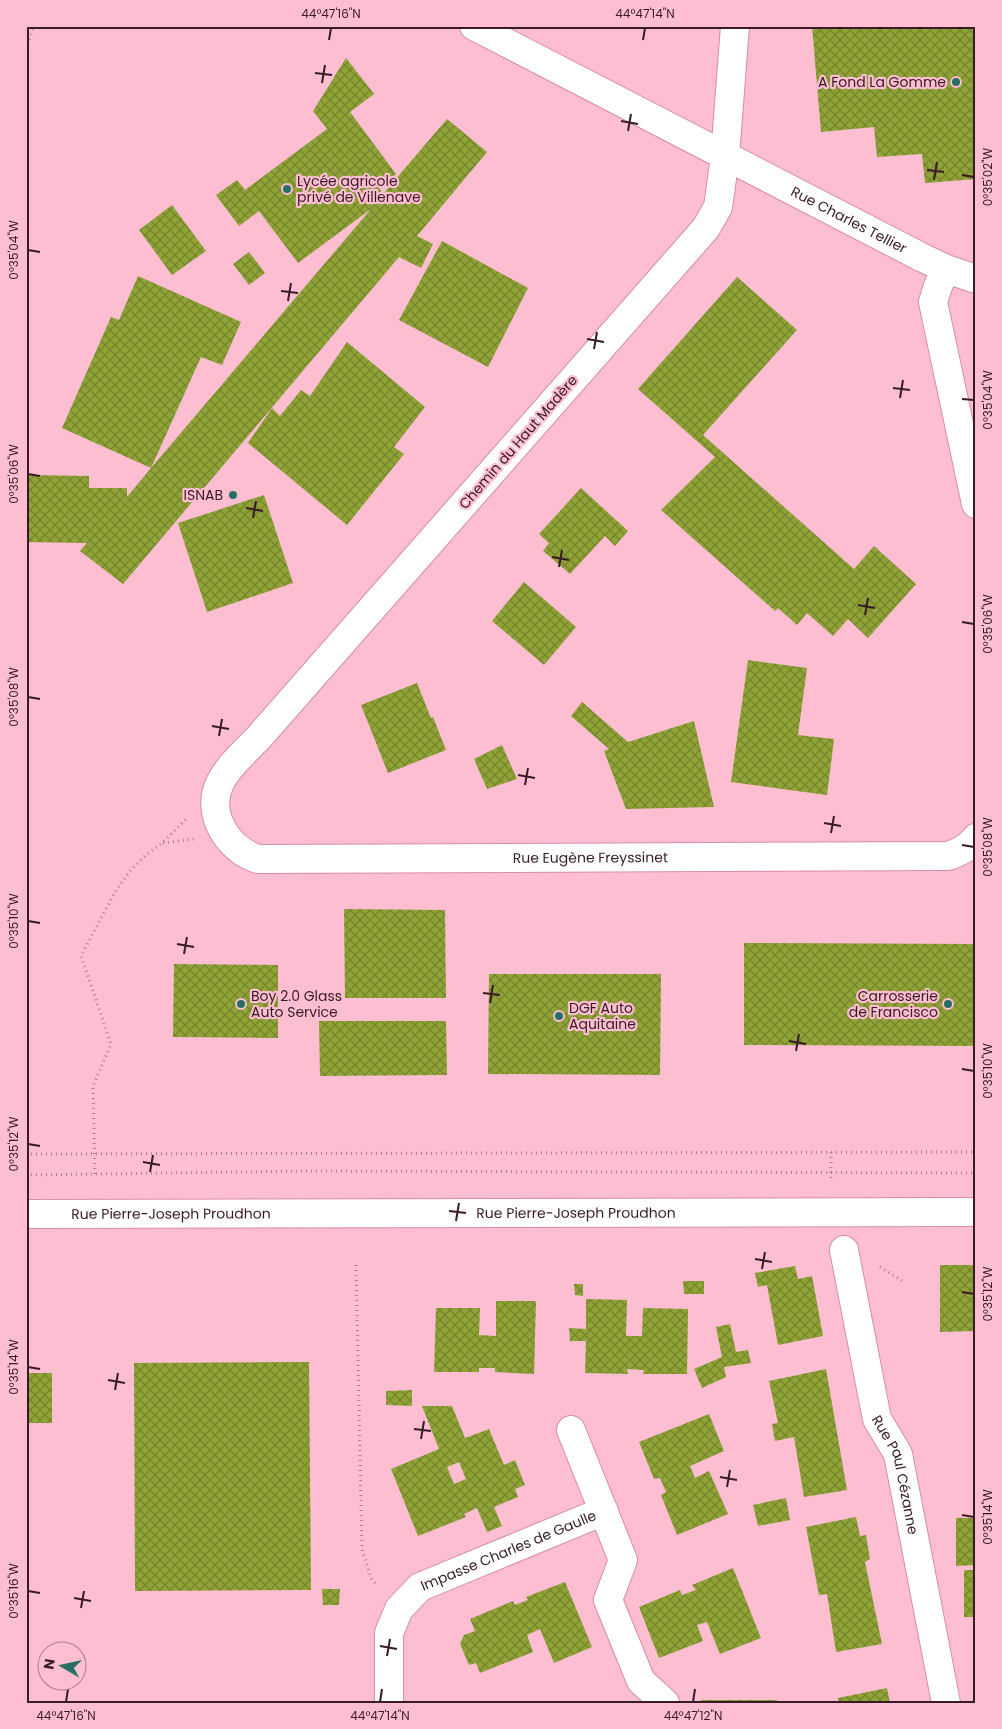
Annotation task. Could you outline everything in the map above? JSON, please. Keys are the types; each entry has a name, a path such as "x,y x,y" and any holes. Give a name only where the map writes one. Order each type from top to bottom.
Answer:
{"street":[{"name":"Rue Charles Tellier","path":"474,26 946,269 976,279"},
{"name":"Chemin du Haut Madère","path":"218,820 216,793 226,772 267,729 706,228 718,207 725,156 735,26"},
{"path":"946,269 933,302 976,504"},
{"name":"Rue Eugène Freyssinet","path":"218,820 230,842 248,856 258,859 948,856 960,852 976,838"},
{"name":"Rue Pierre-Joseph Proudhon","path":"26,1214 976,1212"},
{"name":"Rue Paul Cézanne","path":"844,1250 877,1419 898,1454 946,1703"},
{"name":"Impasse Charles de Gaulle","path":"571,1430 623,1560 608,1600 641,1681 665,1703"},
{"name":"Impasse Charles de Gaulle","path":"389,1703 389,1633 399,1609 420,1588 604,1511"}],"path":[{"path":"26,49 34,26"},
{"path":"95,1174 93,1086 111,1044 81,956 115,892 130,871 146,855 162,843"},
{"path":"26,1154 976,1152"},
{"path":"26,1175 306,1171 976,1172"},
{"path":"356,1265 362,1549 371,1578 399,1609"}],"building":[{"path":"812,26 973,26 976,31 976,179 925,183 922,154 877,157 874,127 821,132"},
{"path":"346,58 374,94 350,112 396,174 379,188 383,194 447,119 487,152 417,236 433,244 421,268 399,257 123,584 80,551 87,543 26,542 26,475 89,476 89,488 127,488 127,497 371,209 298,263 259,211 239,226 216,195 237,180 245,190 327,129 313,111"},
{"path":"172,205 206,251 172,275 139,230"},
{"path":"442,241 528,288 488,367 399,320"},
{"path":"249,252 265,273 249,285 233,264"},
{"path":"138,276 241,322 222,365 201,357 151,468 62,428 111,317 119,320"},
{"path":"737,277 797,330 703,435 854,569 874,546 916,584 868,638 848,619 833,636 807,613 797,625 778,608 775,611 661,510 715,457 638,389"},
{"path":"347,342 425,407 394,447 404,454 347,525 248,443 272,408 280,416 301,390 310,396"},
{"path":"581,488 628,531 615,546 605,536 570,574 543,551 549,543 539,534"},
{"path":"264,495 293,583 207,612 178,523"},
{"path":"524,582 576,627 544,665 492,621"},
{"path":"748,660 807,668 798,735 834,739 827,795 731,782"},
{"path":"417,683 446,750 388,773 361,705"},
{"path":"582,702 628,742 694,721 714,807 626,809 604,751 609,749 571,716"},
{"path":"502,745 517,779 487,789 474,759"},
{"path":"344,909 445,910 446,998 345,998"},
{"path":"744,943 976,944 976,1046 744,1045"},
{"path":"174,964 278,965 278,1038 173,1037"},
{"path":"489,974 661,974 660,1075 488,1074"},
{"path":"319,1021 446,1021 447,1075 320,1076"},
{"path":"940,1265 976,1265 976,1331 940,1332"},
{"path":"795,1266 798,1279 812,1276 823,1336 778,1345 767,1285 758,1287 755,1273"},
{"path":"683,1281 704,1281 704,1294 684,1294"},
{"path":"574,1284 583,1284 583,1296 575,1295"},
{"path":"586,1299 627,1300 626,1336 642,1336 643,1308 688,1309 687,1374 643,1374 644,1370 627,1369 628,1374 585,1373 586,1341 570,1341 569,1328 586,1329"},
{"path":"496,1301 536,1301 534,1374 495,1372 495,1368 479,1368 479,1372 434,1372 436,1308 480,1308 479,1335 496,1336"},
{"path":"730,1324 736,1352 748,1350 751,1363 724,1367 726,1377 702,1388 694,1369 722,1357 716,1327"},
{"path":"309,1362 311,1590 135,1591 134,1363"},
{"path":"826,1369 847,1490 804,1497 794,1437 775,1441 772,1424 778,1423 769,1381"},
{"path":"26,1373 52,1373 52,1423 26,1423"},
{"path":"412,1390 412,1406 386,1405 386,1391"},
{"path":"422,1406 452,1406 465,1438 489,1429 504,1465 515,1460 525,1485 515,1489 518,1497 494,1507 502,1526 487,1532 477,1508 464,1514 466,1517 418,1536 391,1469 439,1449","holes":["459,1462 466,1479 454,1484 447,1467"]},
{"path":"709,1414 724,1451 690,1466 695,1478 709,1471 728,1514 677,1535 661,1495 666,1492 660,1478 654,1479 639,1442"},
{"path":"786,1498 790,1520 758,1526 753,1505"},
{"path":"856,1517 860,1536 866,1535 870,1559 865,1562 882,1644 836,1652 827,1594 819,1595 806,1527"},
{"path":"956,1518 976,1518 976,1565 956,1566"},
{"path":"733,1568 761,1638 720,1654 707,1622 697,1625 703,1641 659,1658 639,1607 680,1590 682,1595 696,1590 692,1585"},
{"path":"964,1570 976,1570 976,1617 964,1617"},
{"path":"565,1582 592,1647 554,1663 540,1629 527,1635 533,1652 480,1673 476,1663 469,1665 460,1644 464,1635 475,1631 470,1619 513,1601 515,1605 528,1600 526,1597"},
{"path":"322,1589 340,1589 339,1605 323,1605"},
{"path":"887,1688 890,1703 839,1703 838,1698"},
{"path":"701,1700 777,1700 777,1703 701,1703"}],"place":[{"name":"A Fond La Gomme","path":"956,82"},
{"name":"Lycée agricole privé de Villenave","path":"287,189"},
{"name":"ISNAB","path":"233,495"},
{"name":"Boy 2.0 Glass Auto Service","path":"241,1004"},
{"name":"Carrosserie de Francisco","path":"948,1004"},
{"name":"DGF Auto Aquitaine","path":"559,1016"}]}
